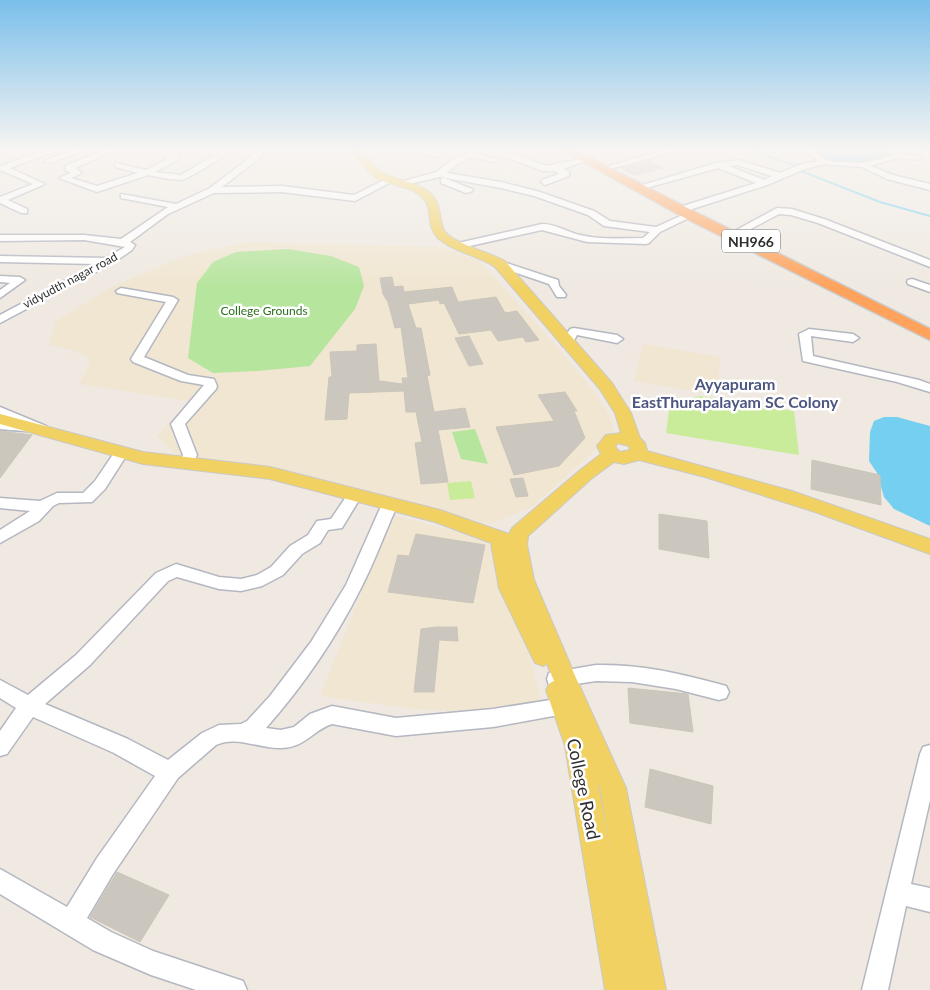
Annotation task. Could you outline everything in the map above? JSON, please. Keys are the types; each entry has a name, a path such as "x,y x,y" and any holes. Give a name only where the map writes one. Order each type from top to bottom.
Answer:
{"highway":[{"name":"NH966","path":"654,195 930,335"},
{"name":"NH966","path":"659,195 688,212 736,233 930,329"}],"main road":[{"path":"425,195 435,211 436,226 441,236 489,257 500,264 606,386 623,413 636,447"},
{"path":"610,448 610,423 616,402"},
{"path":"0,419 143,458 270,473 440,517 509,543 587,463 610,448 618,438 636,447 796,498 930,547"},
{"path":"636,447 746,474 872,515 930,537"},
{"name":"College Road","path":"509,543 559,679 613,788 650,990"},
{"name":"College Road","path":"559,679 563,707 578,746 620,990"}],"street":[{"path":"13,195 0,200 24,211"},
{"path":"123,242 151,220 175,206 201,195"},
{"path":"332,195 355,198 362,195"},
{"path":"540,195 591,213 608,224 657,230"},
{"path":"461,245 548,226 578,238 646,241 657,230 688,212 732,195"},
{"path":"124,196 175,206"},
{"path":"736,233 777,211 784,210 821,221 930,264"},
{"name":"vidyudth nagar road","path":"0,238 59,238 80,245 123,242 130,245 129,248 109,261 17,309 0,320"},
{"path":"23,259 44,238"},
{"path":"40,260 59,238"},
{"path":"62,260 80,245"},
{"path":"6,250 33,249"},
{"path":"0,259 109,261"},
{"path":"500,264 554,282 554,286 561,295"},
{"path":"0,279 20,280 0,295"},
{"path":"912,282 930,289"},
{"path":"121,291 173,300 137,359 185,378 210,382 211,386 178,424 190,455 187,463"},
{"path":"0,302 17,309"},
{"path":"567,343 574,331 617,339"},
{"path":"853,338 809,332 805,334 807,358 900,378 930,388"},
{"path":"900,378 913,367"},
{"path":"2,533 34,517 48,502 57,498 87,498 100,485 122,453"},
{"path":"0,747 29,706 83,660 162,577 176,570 220,583 241,585 262,580 277,571 296,550 314,539 324,526 336,524 355,495"},
{"path":"0,503 43,507"},
{"path":"244,733 254,727 277,702 317,648 353,587 390,504"},
{"path":"559,679 600,673 634,673 663,677 719,692"},
{"path":"0,688 29,706 121,746 158,767 171,771"},
{"path":"71,922 105,866 171,771 209,739 219,734 244,733 281,739 299,735 317,720 332,716 396,728 493,718 563,707"},
{"path":"876,990 930,754"},
{"path":"0,881 102,941 151,963 200,981 234,990"},
{"path":"899,892 930,900"}],"shaded area":[{"path":"249,242 442,247 479,261 552,341 595,393 610,416 614,433 532,507 490,524 180,458 157,436 189,401 79,384 89,365 90,358 73,350 49,345 55,322 110,288 187,255"},
{"path":"643,344 720,357 717,395 634,381"},
{"path":"392,515 465,534 495,548 525,637 542,706 480,712 415,709 320,696"}],"green space":[{"name":"College Grounds","path":"288,249 331,256 359,267 364,286 355,309 310,366 213,373 188,358 197,283 213,262 236,252"},
{"path":"700,396 794,411 799,455 666,433 670,403"},
{"path":"475,429 488,464 461,459 452,432"},
{"path":"471,481 475,498 450,500 447,483"}],"water":[{"path":"884,417 897,417 930,426 930,526 894,509 884,497 877,473 869,461 870,432 874,421"}],"building":[{"path":"392,277 394,287 403,286 404,292 452,287 458,302 496,297 505,313 517,311 539,340 526,342 523,337 498,341 491,330 459,334 444,303 440,304 439,300 408,304 416,328 421,328 430,375 427,376 434,412 465,408 470,427 438,430 448,482 421,484 415,443 422,442 416,412 406,412 404,391 349,393 347,419 325,420 329,377 332,377 330,352 357,351 357,345 376,344 379,381 403,384 402,378 408,378 401,327 395,328 388,302 383,294 380,278"},
{"path":"469,336 483,364 469,366 455,338"},
{"path":"565,392 577,411 574,411 585,438 559,466 514,475 496,427 554,421 538,395"},
{"path":"0,431 32,435 0,478"},
{"path":"812,460 880,475 881,505 811,489"},
{"path":"523,478 528,496 516,497 510,479"},
{"path":"659,514 707,521 709,558 659,549"},
{"path":"416,534 485,545 473,603 388,592 398,555 409,556"},
{"path":"457,627 458,641 439,640 434,692 414,692 421,629"},
{"path":"628,688 688,694 693,732 630,723"},
{"path":"650,769 713,786 711,824 645,807"},
{"path":"117,872 169,895 140,942 90,917"}],"waterway":[{"path":"863,195 930,216"}],"district":[{"name":"Ayyapuram EastThurapalayam SC Colony","path":"735,392"}]}
